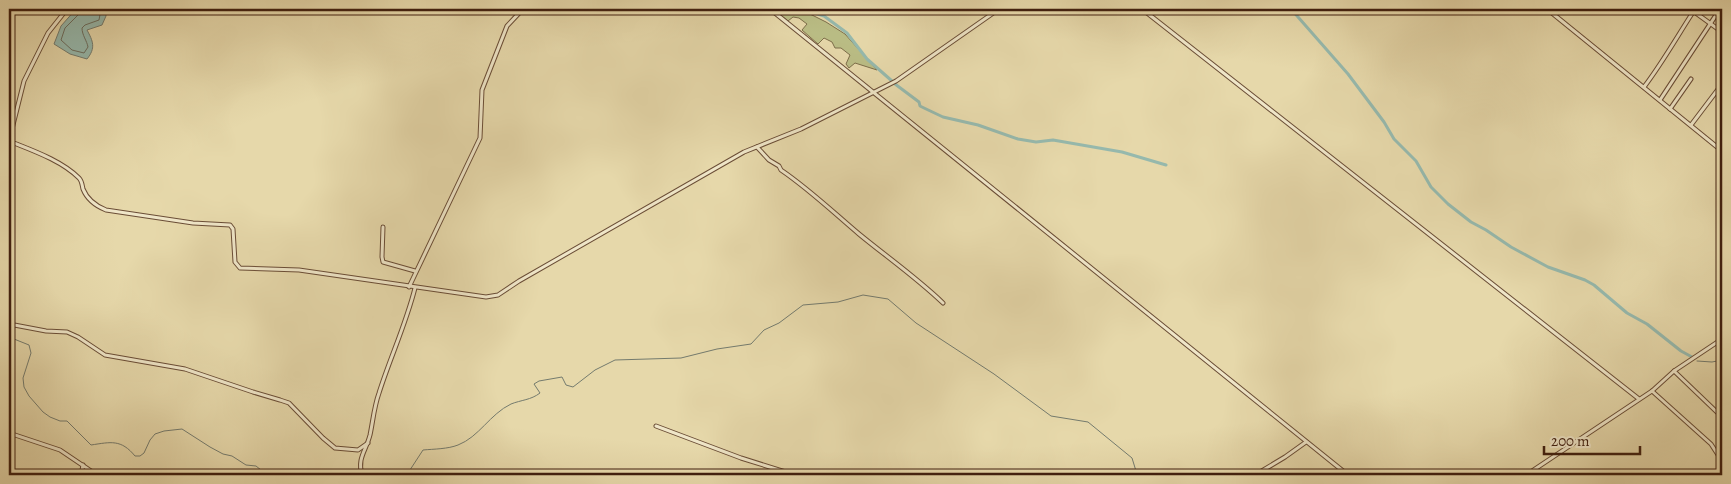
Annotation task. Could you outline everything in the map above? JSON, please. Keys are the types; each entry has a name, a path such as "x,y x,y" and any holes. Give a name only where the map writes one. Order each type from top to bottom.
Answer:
{"street":[{"path":"67,9 48,33 24,81 9,141 56,162 74,174 81,180 86,195 96,206 106,210 193,223 230,225 235,262 240,268 299,270 486,297 498,295 519,281 744,152 801,129 896,81 999,9"},
{"path":"409,287 480,138 482,90 507,26 523,9"},
{"path":"770,9 1348,475"},
{"path":"1142,9 1640,399"},
{"path":"1547,9 1722,151"},
{"path":"1660,100 1720,9"},
{"path":"1644,87 1694,10 1722,32"},
{"path":"1670,109 1691,79"},
{"path":"1691,126 1722,84"},
{"path":"757,147 769,160 779,166 781,170 802,185 931,291 943,303"},
{"path":"383,227 383,262 415,271"},
{"path":"362,475 360,469 362,454 368,443 375,404 408,313 415,288"},
{"path":"9,324 67,332 105,355 185,369 289,403 335,448 358,450 368,443"},
{"path":"1526,475 1652,391 1674,371 1722,339"},
{"path":"1674,371 1722,417"},
{"path":"1652,391 1711,444 1722,461"},
{"path":"656,426 740,458 795,475"},
{"path":"9,433 60,450 97,475"},
{"path":"1255,475 1306,442"},
{"path":"81,475 83,465"},
{"path":"1326,475 1342,470"},
{"path":"506,475 518,473 537,475"}],"green space":[{"path":"773,9 800,9 826,22 845,34 877,70 855,63 849,68 846,64 850,55 841,48 835,48 832,42 824,38 818,44 802,30 807,24 799,18 793,17 788,21"}],"water":[{"path":"76,9 106,9 106,16 102,25 87,30 93,48 87,59 70,54 54,44 61,26"}],"waterway":[{"path":"801,9 824,16 847,33 867,59 892,81"},
{"path":"1291,9 1348,74 1384,122 1394,139 1416,161 1431,187 1448,204 1471,222 1511,247 1548,267 1594,285 1627,313 1647,324 1681,351 1692,357"},
{"path":"895,84 919,102 920,106 943,117 978,125 1018,139 1036,142 1053,140 1122,152 1166,165"},
{"path":"364,474 380,470 408,473 423,450 458,445 472,437 504,408 540,393 534,384 539,381 562,377 566,385 573,387 595,370 615,360 681,358 717,349 751,344 764,330 779,323 803,305 838,302 863,295 888,299 916,323 994,374 1051,416 1088,422 1132,458 1136,471 1141,475"},
{"path":"9,337 29,345 31,353 23,378 24,387 29,396 50,417 60,421 67,421 91,445 104,443 120,444 135,456 140,456 144,453 155,434 182,429 210,447 223,454 232,456 246,465 256,466 261,470 283,475"},
{"path":"1697,361 1712,362 1722,360"}]}
